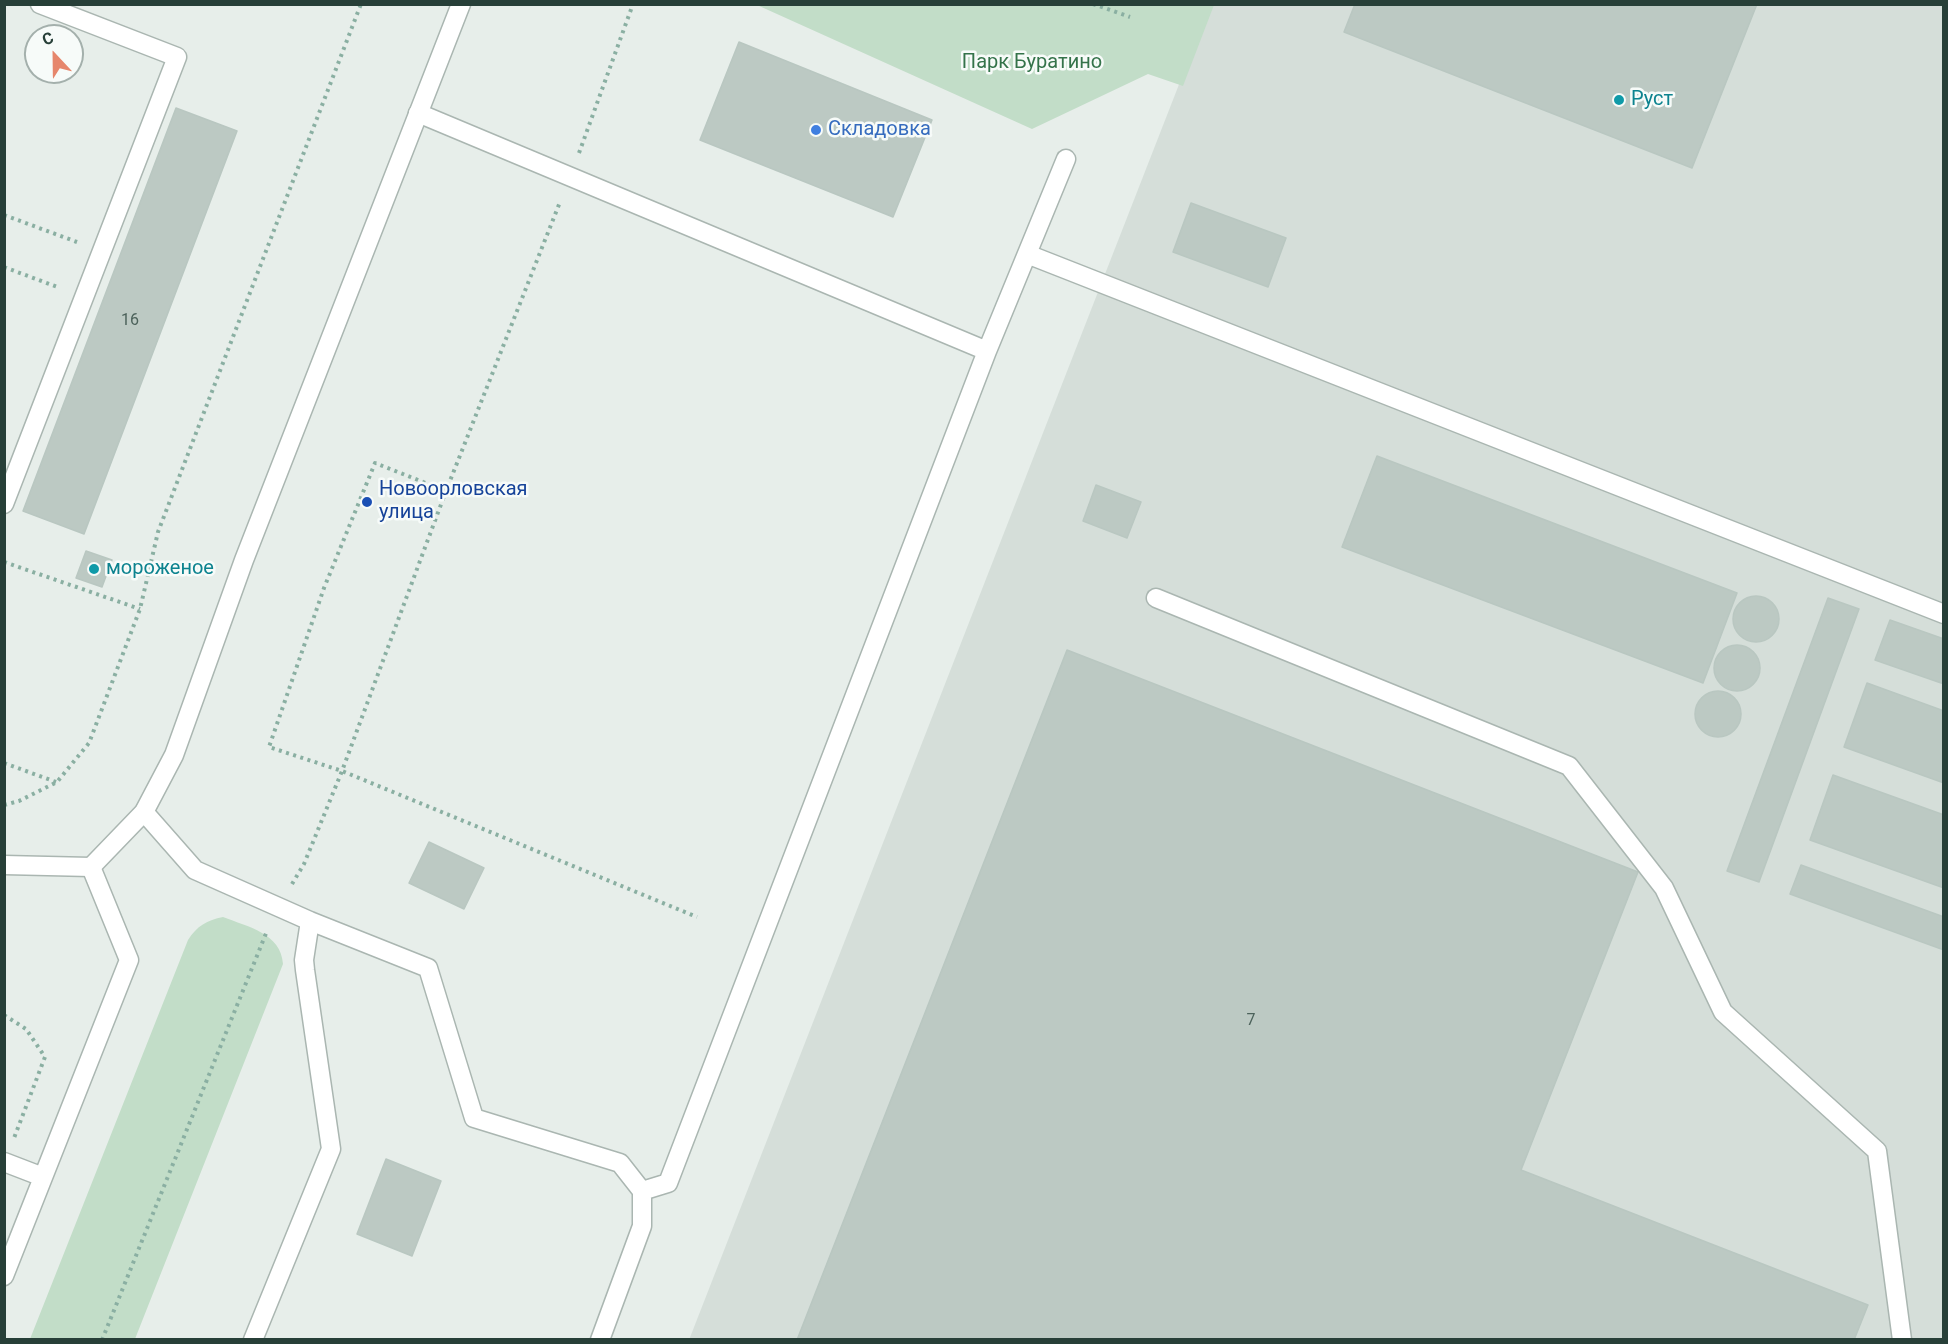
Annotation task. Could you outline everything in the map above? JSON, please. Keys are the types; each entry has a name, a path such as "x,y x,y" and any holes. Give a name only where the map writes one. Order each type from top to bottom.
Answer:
{"street":[{"path":"4,504 177,57 40,4"},
{"path":"4,865 91,867 144,812 174,755 244,560 461,4"},
{"path":"418,113 987,351"},
{"path":"642,1191 668,1183 987,351 1066,159"},
{"path":"1027,254 1944,614"},
{"path":"1156,598 1569,766 1664,888 1723,1012 1877,1151 1902,1340"},
{"path":"144,812 195,870 310,921 428,968 474,1118 620,1162 642,1191 642,1226 600,1340"},
{"path":"4,1276 129,960 91,867"},
{"path":"253,1340 331,1149 304,960 310,921"},
{"path":"5,1163 43,1177"}],"path":[{"path":"4,805 19,801 57,782 89,743 140,609 158,532 361,4"},
{"path":"102,1340 278,907 304,864 342,771 446,491 570,177 633,4"},
{"path":"1093,4 1130,17"},
{"path":"4,215 102,252"},
{"path":"4,267 84,298"},
{"path":"446,491 375,463 324,588 269,747 342,771 697,917"},
{"path":"4,562 140,609"},
{"path":"4,763 57,782"},
{"path":"4,1015 26,1029 45,1057 5,1163"}],"shaded area":[{"path":"1210,5 1943,5 1943,1339 689,1340"}],"green space":[{"name":"Парк Буратино","path":"757,5 1214,5 1183,86 1148,74 1032,129"},
{"path":"223,917 270,938 281,953 283,964 135,1339 30,1339 188,940 203,924"}],"building":[{"name":"Руст","path":"1355,4 1757,4 1692,168 1344,32"},
{"name":"Складовка","path":"739,42 932,120 893,217 700,140"},
{"path":"176,108 237,131 84,534 23,511"},
{"path":"1191,203 1286,238 1268,287 1173,252"},
{"path":"1377,456 1737,593 1703,683 1342,547"},
{"path":"1096,485 1141,502 1127,538 1083,521"},
{"name":"мороженое","path":"86,551 112,560 102,587 76,578"},
{"path":"1756,596 1772,603 1779,619 1772,635 1756,642 1740,635 1733,619 1740,603"},
{"path":"1828,598 1859,609 1759,882 1727,871"},
{"path":"1890,620 1944,639 1944,684 1875,660"},
{"path":"1737,645 1753,652 1760,668 1753,684 1737,691 1721,684 1714,668 1721,652"},
{"path":"1067,650 1638,872 1521,1170 1868,1305 1854,1340 797,1340"},
{"path":"1867,683 1944,711 1944,783 1844,747"},
{"path":"1718,691 1734,698 1741,714 1734,730 1718,737 1702,730 1695,714 1702,698"},
{"path":"1833,775 1944,815 1944,888 1810,840"},
{"path":"429,842 484,868 464,909 409,883"},
{"path":"1801,865 1944,917 1944,950 1790,894"},
{"path":"386,1159 441,1181 412,1256 357,1234"}],"place":[{"name":"Руст","path":"1619,100"},
{"name":"Складовка","path":"816,130"},
{"name":"Новоорловская улица","path":"367,502"},
{"name":"мороженое","path":"94,569"}]}
